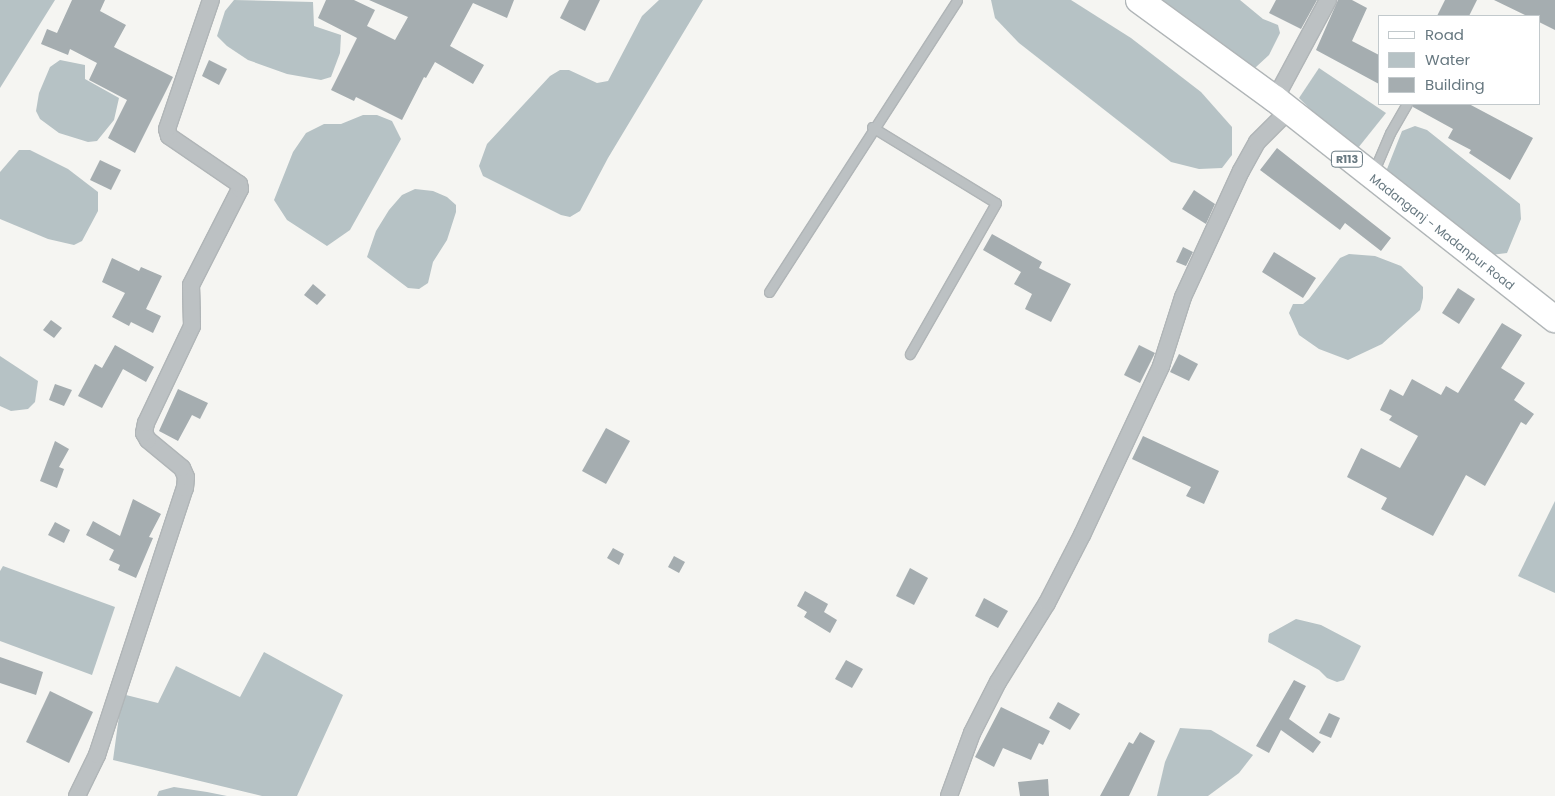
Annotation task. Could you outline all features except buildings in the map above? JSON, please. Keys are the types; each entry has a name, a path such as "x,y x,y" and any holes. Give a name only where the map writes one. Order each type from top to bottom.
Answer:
{"main road":[{"name":"Madanganj - Madanpur Road","path":"1139,0 1281,106 1555,320"}],"street":[{"path":"77,796 97,754 185,488 186,477 182,468 148,440 144,433 146,422 192,326 191,285 240,189 239,184 169,136 166,129 211,0"},
{"path":"949,796 972,733 994,690 1047,603 1082,535 1161,366 1183,297 1241,171 1257,142 1281,106 1328,0"}],"lane":[{"path":"769,292 872,127 957,0"},
{"path":"1371,178 1390,133 1406,105"},
{"path":"872,127 996,203 910,354"}],"water":[{"path":"0,0 55,0 0,88"},
{"path":"234,0 313,2 314,26 341,35 340,53 331,77 321,80 287,74 248,60 227,46 217,36 225,11"},
{"path":"659,0 703,0 608,158 580,211 570,217 561,215 483,176 479,166 487,144 550,76 560,70 569,70 597,83 608,81 642,16"},
{"path":"991,0 1071,0 1131,38 1201,92 1232,127 1232,155 1222,168 1199,169 1171,162 1019,43 995,18"},
{"path":"1159,0 1240,0 1263,19 1278,25 1280,33 1269,55 1256,67 1245,70"},
{"path":"60,60 85,65 85,79 119,98 114,120 97,141 88,142 59,133 40,119 36,111 39,93 50,67"},
{"path":"1319,68 1386,113 1354,153 1299,98"},
{"path":"363,115 377,115 392,121 401,139 350,230 327,246 287,220 274,200 293,152 306,133 324,124 341,124"},
{"path":"1415,126 1427,130 1520,204 1521,219 1507,253 1491,255 1466,231 1453,226 1388,179 1387,169 1402,131"},
{"path":"19,150 30,150 68,169 98,192 98,211 82,241 74,245 48,239 0,219 0,172"},
{"path":"415,189 433,191 447,197 456,205 456,212 447,240 433,262 428,283 419,289 408,288 367,257 376,231 389,210 402,195"},
{"path":"1349,254 1375,256 1401,266 1423,287 1423,298 1420,310 1382,344 1348,360 1319,349 1299,335 1289,313 1293,304 1303,304 1309,299 1340,258"},
{"path":"0,356 38,381 35,402 28,409 11,411 0,406"},
{"path":"1555,501 1555,593 1518,576"},
{"path":"3,566 115,607 92,675 0,641 0,571"},
{"path":"1296,619 1321,625 1361,646 1344,680 1337,682 1327,678 1319,670 1268,642 1269,634"},
{"path":"264,652 343,695 297,796 262,796 113,760 122,694 158,703 176,666 240,697"},
{"path":"1180,728 1211,730 1253,755 1239,773 1208,796 1157,796 1165,762"},
{"path":"174,787 227,796 157,796 159,791"}]}
